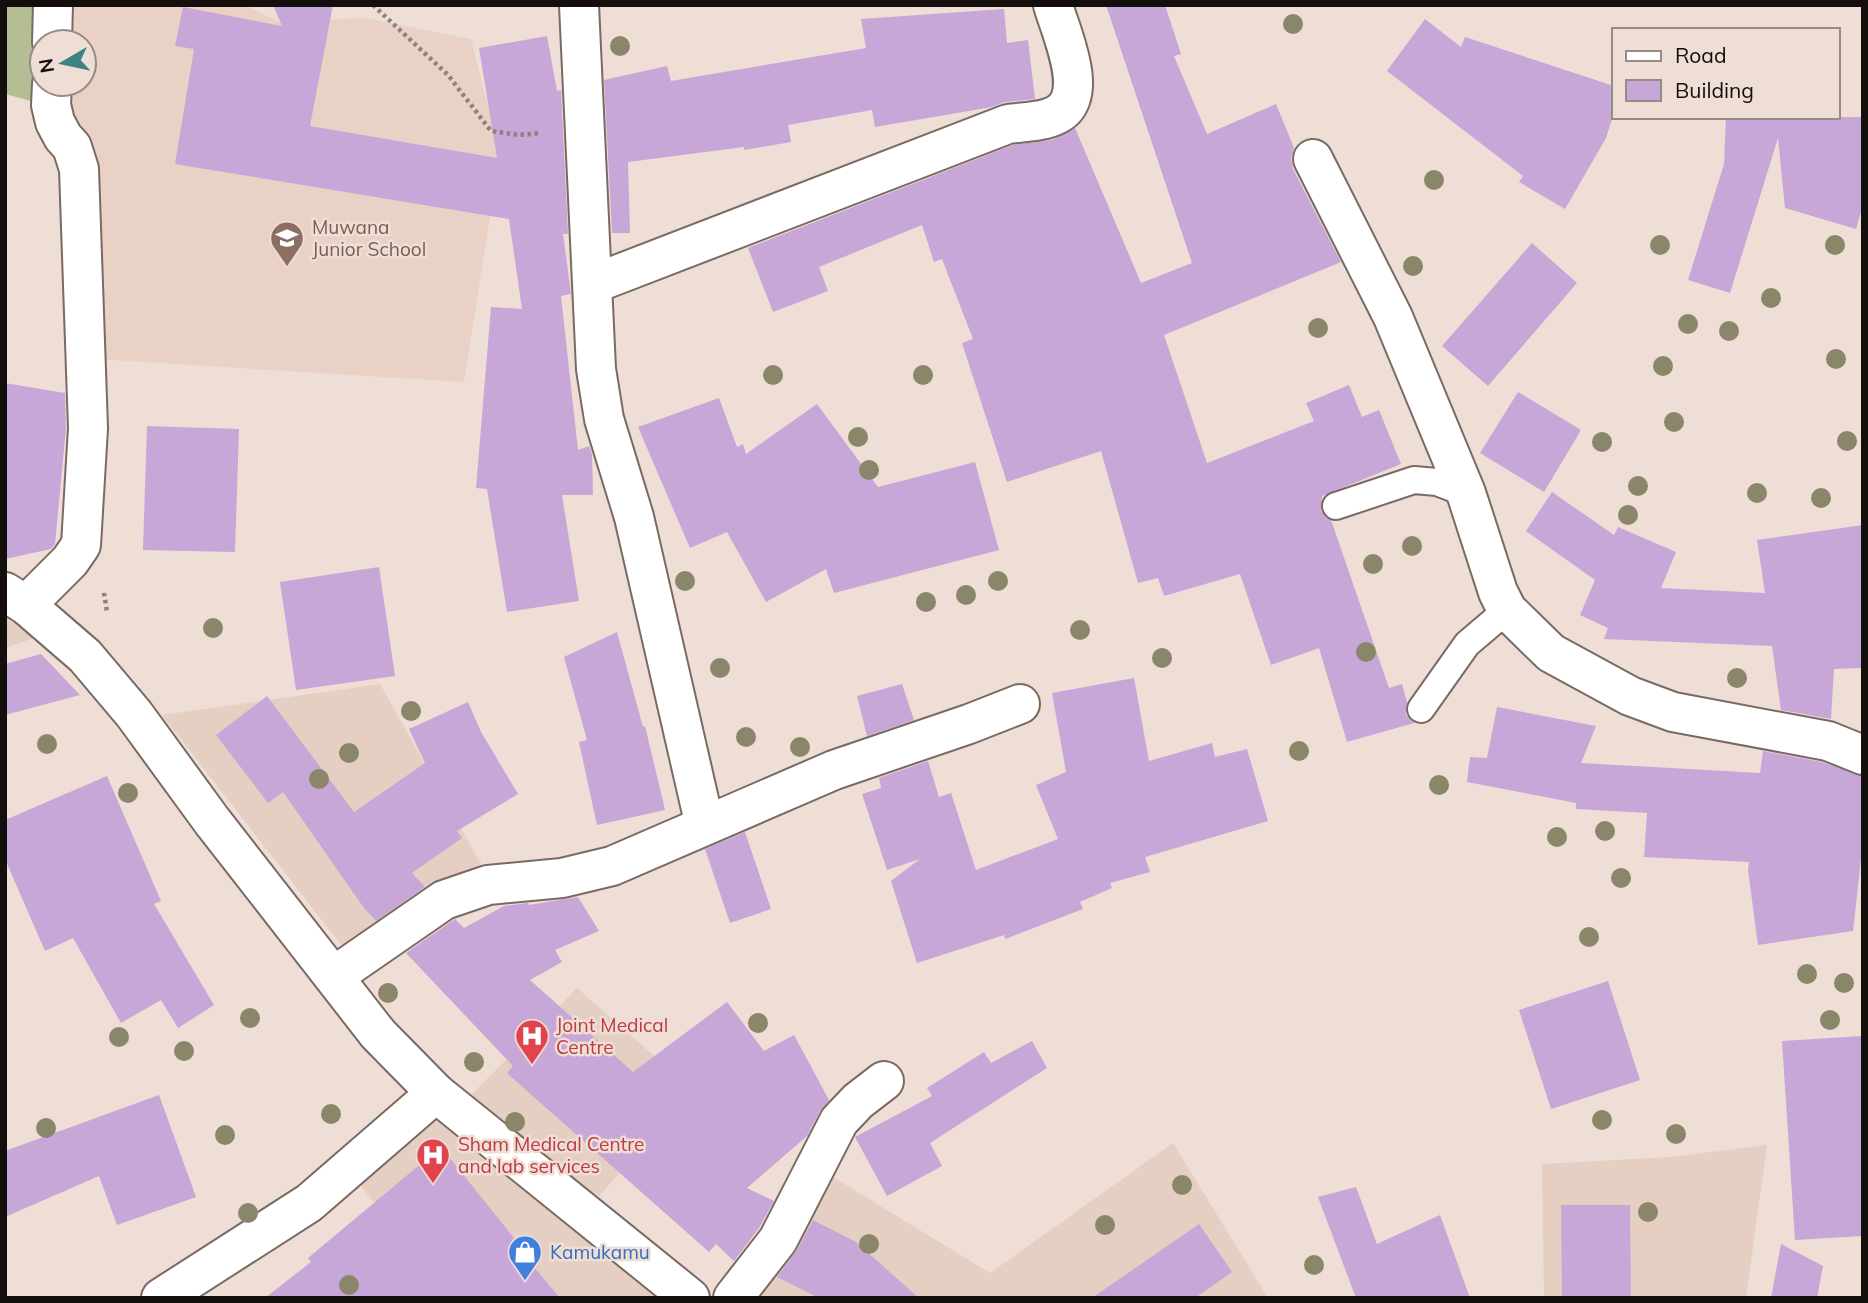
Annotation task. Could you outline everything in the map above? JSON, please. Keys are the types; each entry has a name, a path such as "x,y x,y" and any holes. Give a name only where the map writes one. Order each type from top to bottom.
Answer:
{"street":[{"path":"52,28 53,5"},
{"path":"579,5 596,369 604,419 634,517 705,826"},
{"path":"593,285 1008,124 1054,117 1064,111 1072,99 1075,83 1053,5"},
{"path":"51,98 55,122 72,147 79,169 88,428 80,545 69,561 15,598 85,656 134,714 212,821 378,1034 436,1093 690,1298"},
{"path":"1313,159 1393,317 1466,493 1498,592 1507,610 1551,653 1630,696 1673,712 1828,741 1863,755"},
{"path":"334,976 444,900 488,885 562,878 612,866 863,758 898,749 1020,704"},
{"path":"733,1298 778,1240 839,1121 858,1101 884,1081"},
{"path":"161,1298 309,1203 436,1093"}],"lane":[{"path":"1336,506 1414,480 1437,482 1466,493"},
{"path":"1421,709 1466,644 1507,610"}],"path":[{"path":"373,5 448,75 491,131 519,135 584,128"}],"shaded area":[{"name":"Muwana Junior School","path":"62,5 238,5 280,22 365,18 471,39 500,154 464,382 96,359 68,98 98,98 98,28 63,28"},
{"path":"5,606 40,636 5,648"},
{"path":"380,684 481,864 346,951 162,715"},
{"path":"577,988 694,1091 599,1196 534,1155 471,1095"},
{"path":"428,1114 658,1298 448,1298 355,1178"},
{"path":"1173,1143 1268,1298 753,1298 828,1174 990,1273"},
{"path":"1767,1145 1746,1298 1544,1298 1542,1164 1670,1157"}],"green space":[{"path":"5,5 45,5 43,28 28,28 28,98 42,98 42,104 5,94"}],"building":[{"path":"273,5 333,5 310,126 497,158 479,48 547,36 557,91 561,90 568,234 563,234 571,294 561,296 578,450 589,446 592,454 593,495 562,495 579,601 507,612 487,489 476,488 491,307 522,309 509,219 175,164 194,49 175,46 183,7 282,26"},
{"path":"1106,5 1165,5 1181,54 1174,56 1207,134 1276,104 1294,148 1291,158 1293,169 1341,262 1164,335 1207,463 1314,421 1306,403 1349,385 1362,417 1379,410 1401,464 1322,496 1321,510 1325,517 1331,520 1389,688 1402,684 1407,702 1406,715 1414,723 1347,742 1319,648 1271,665 1240,574 1164,596 1158,578 1138,583 1101,451 1007,482 962,343 973,339 942,259 934,262 922,225 819,267 828,291 773,312 748,248 1013,145 1052,140 1075,128 1141,283 1192,263"},
{"path":"1004,9 1007,43 1028,40 1035,99 1005,102 992,107 875,127 872,110 788,125 791,142 744,150 744,147 628,162 630,233 612,233 604,80 667,66 671,81 866,48 861,19"},
{"path":"1425,19 1461,47 1465,37 1612,85 1612,119 1606,138 1565,209 1519,182 1523,176 1387,71"},
{"path":"1863,117 1863,205 1856,229 1785,208 1778,138 1730,293 1688,280 1724,164 1726,119"},
{"path":"1532,243 1577,283 1488,386 1442,346"},
{"path":"5,383 65,393 66,428 55,544 51,549 5,559"},
{"path":"1518,392 1581,430 1544,492 1480,453"},
{"path":"719,398 737,447 743,444 746,454 817,404 878,487 975,462 999,550 834,593 826,569 766,602 727,532 690,548 638,427"},
{"path":"147,426 239,429 235,552 143,550"},
{"path":"1552,492 1614,535 1618,527 1676,552 1661,588 1765,593 1757,540 1863,525 1863,668 1834,669 1831,719 1781,710 1772,646 1604,639 1608,628 1580,615 1595,580 1526,531"},
{"path":"379,567 395,676 296,690 280,582"},
{"path":"617,632 643,727 645,726 665,810 597,825 579,742 587,740 564,657"},
{"path":"41,654 80,695 5,715 5,664"},
{"path":"1134,678 1149,761 1212,743 1215,757 1247,749 1268,821 1145,857 1150,872 1110,883 1112,888 1080,902 1083,909 1005,939 1004,935 917,963 891,881 920,859 887,870 862,794 881,788 879,778 928,761 939,797 951,793 976,870 1058,839 1036,785 1066,772 1052,693"},
{"path":"902,684 914,720 867,736 857,696"},
{"path":"267,696 354,812 425,763 409,729 468,702 481,732 518,794 457,831 462,838 412,873 425,887 376,921 364,908 283,792 268,803 216,735"},
{"path":"1497,707 1596,726 1581,763 1760,773 1763,751 1822,762 1863,776 1863,859 1853,931 1758,945 1749,862 1644,857 1647,813 1576,809 1576,803 1467,782 1470,757 1487,758"},
{"path":"107,776 161,901 154,904 214,1005 178,1028 161,1000 121,1023 73,938 45,951 5,859 5,820"},
{"path":"745,832 771,909 730,923 705,849"},
{"path":"578,897 599,931 555,950 562,962 530,980 633,1072 727,1002 764,1051 794,1035 829,1100 807,1136 747,1188 774,1201 759,1228 734,1261 716,1244 709,1252 507,1073 513,1066 406,953 455,919 464,928 504,906"},
{"path":"1608,981 1640,1080 1551,1109 1519,1010"},
{"path":"1863,1036 1863,1236 1795,1240 1782,1041"},
{"path":"1032,1041 1047,1068 930,1143 942,1166 887,1196 855,1137 932,1096 927,1088 984,1052 991,1063"},
{"path":"159,1095 196,1197 117,1225 99,1176 5,1217 5,1151"},
{"path":"441,1147 514,1238 512,1241 560,1298 265,1298 311,1262 308,1258"},
{"path":"1356,1187 1377,1244 1440,1215 1470,1298 1356,1298 1318,1197"},
{"path":"1561,1205 1630,1205 1631,1298 1562,1298"},
{"path":"813,1220 856,1242 919,1298 819,1298 777,1277 797,1250"},
{"path":"1199,1224 1232,1272 1195,1298 1092,1298"},
{"path":"1781,1244 1823,1266 1817,1298 1771,1298"}],"place":[{"name":"Muwana Junior School","path":"287,268"},
{"name":"Joint Medical Centre","path":"532,1066"},
{"name":"Sham Medical Centre and lab services","path":"433,1185"},
{"name":"Kamukamu","path":"525,1282"}]}
